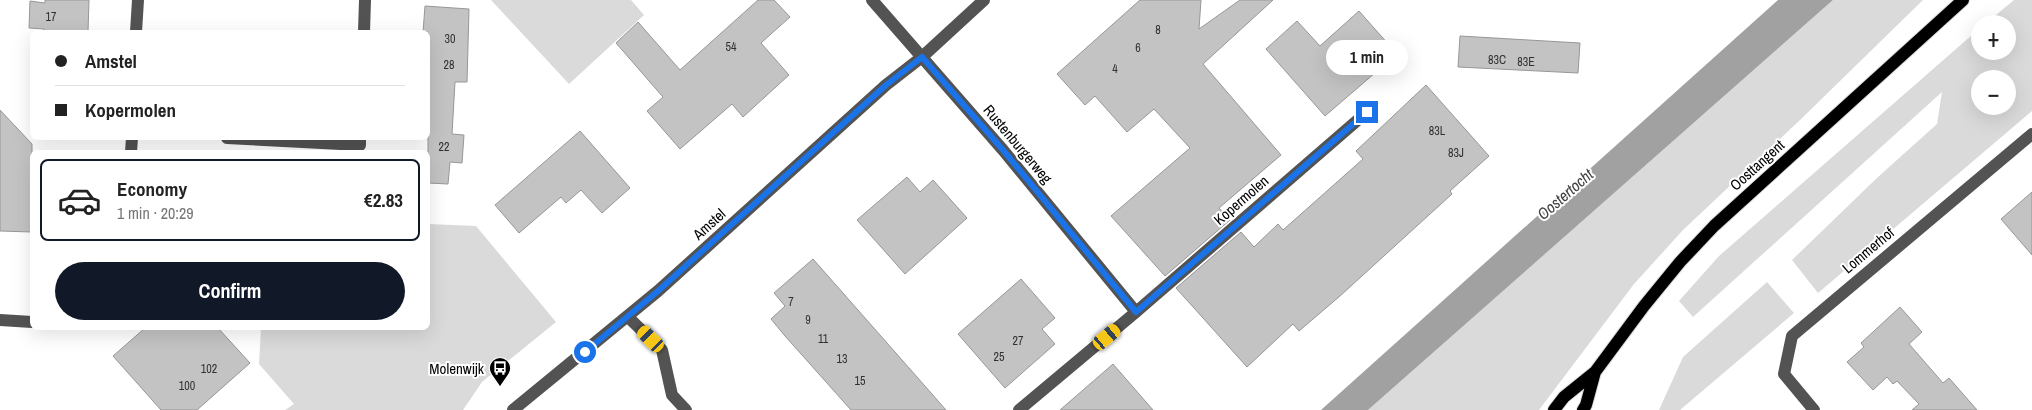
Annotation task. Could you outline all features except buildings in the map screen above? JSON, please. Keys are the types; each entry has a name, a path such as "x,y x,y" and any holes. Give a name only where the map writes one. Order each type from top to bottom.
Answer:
{"main road":[{"name":"Oosttangent","path":"1554,410 1564,397 1595,372 1644,306 1680,262 1714,226 1963,0"},
{"name":"Oosttangent","path":"1583,410 1595,372"}],"street":[{"path":"136,30 138,0"},
{"path":"364,30 365,0"},
{"name":"Rustenburgerweg","path":"872,0 1003,150 1136,312"},
{"name":"Amstel","path":"513,410 628,316 984,0"},
{"name":"Kopermolen","path":"1019,410 1136,312 1367,112"},
{"name":"Lommerhof","path":"1814,410 1784,374 1792,336 2032,134"},
{"path":"265,140 360,145 360,140"},
{"path":"628,316 662,350 672,395 686,410"},
{"path":"0,320 30,322"}],"shaded area":[{"path":"491,0 631,0 644,15 569,84"},
{"path":"1833,0 1923,0 1800,120 1683,230 1634,284 1539,410 1368,410"},
{"path":"2014,0 2032,0 2032,111 1818,293 1792,260 1878,177 1937,124 1942,92 1693,317 1679,301 1719,256 1971,36 1971,60 2016,60 2016,15 1996,15"},
{"path":"430,224 476,226 556,322 482,382 463,410 285,410 294,404 259,364 261,330 430,330"},
{"path":"1767,282 1794,313 1680,410 1659,410 1683,357"}],"water":[{"name":"Oostertocht","path":"1778,0 1833,0 1368,410 1321,410"}],"place":[{"name":"Molenwijk","path":"500,387"}],"route":[{"path":"585,352 658,291 886,85 922,57 1003,150 1136,312 1367,112"}]}
